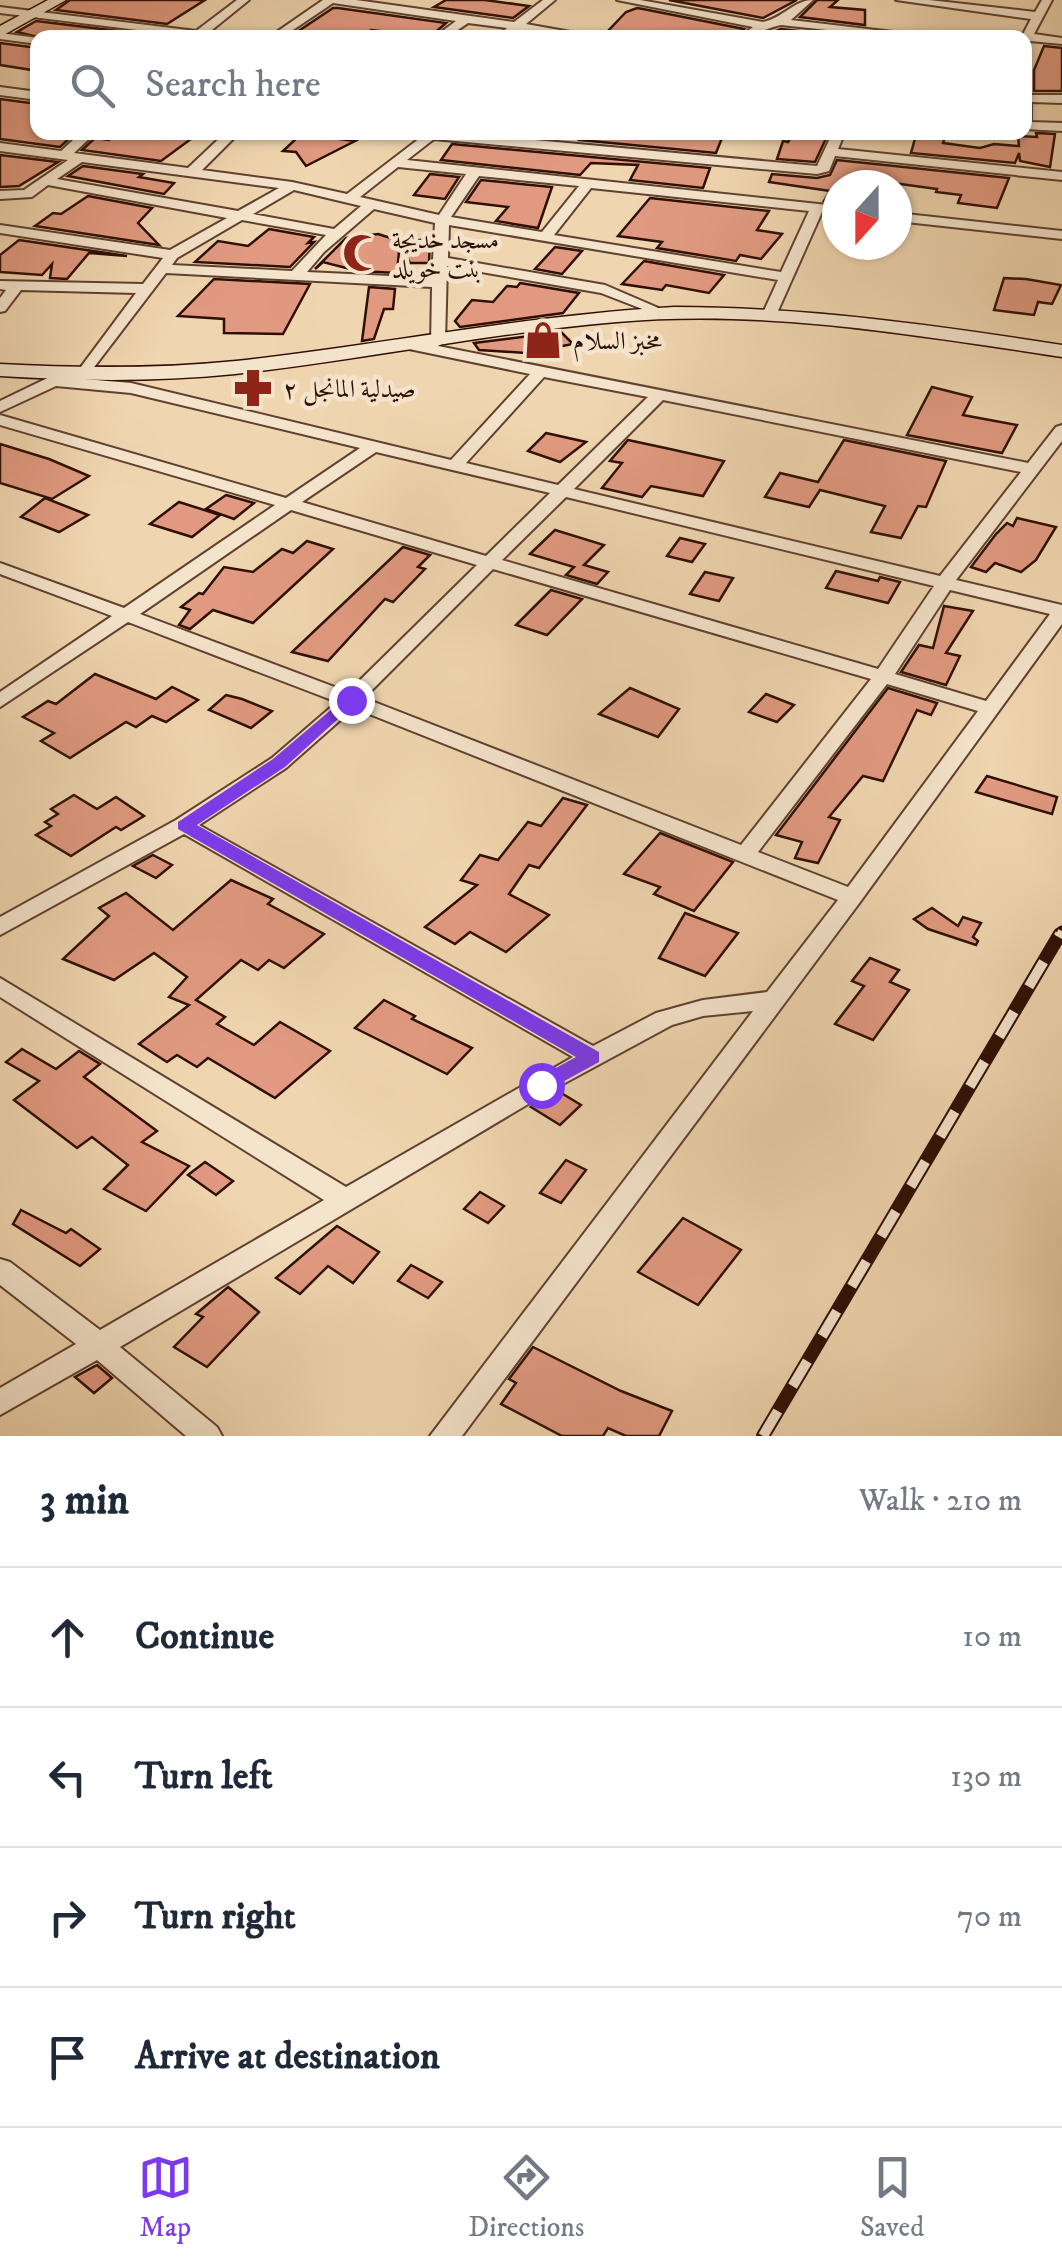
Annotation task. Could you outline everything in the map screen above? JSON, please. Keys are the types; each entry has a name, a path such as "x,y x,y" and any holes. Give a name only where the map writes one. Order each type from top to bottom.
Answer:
{"street":[{"path":"0,34 59,0"},
{"path":"204,30 244,0"},
{"path":"285,30 332,0 552,30"},
{"path":"510,30 550,0"},
{"path":"622,0 763,24 781,22 860,30"},
{"path":"781,22 808,0"},
{"path":"901,0 1037,16"},
{"path":"1031,30 1047,0"},
{"path":"0,10 152,30"},
{"path":"450,30 467,18"},
{"path":"754,30 763,24"},
{"path":"0,34 30,40"},
{"path":"1032,40 1062,41"},
{"path":"0,92 30,96"},
{"path":"1032,98 1062,100"},
{"path":"1032,126 1062,128"},
{"path":"63,156 81,140"},
{"path":"193,172 226,140"},
{"path":"349,199 424,140"},
{"path":"496,140 817,170 822,169 836,140"},
{"path":"0,147 292,186 442,220 785,277"},
{"path":"832,152 1062,176"},
{"path":"0,194 22,196 79,158"},
{"path":"396,162 586,186 822,208"},
{"path":"437,342 436,283 442,220 474,173"},
{"path":"44,181 336,233"},
{"path":"68,377 149,289 172,255 292,186"},
{"path":"546,236 586,186"},
{"path":"296,276 336,233 371,204"},
{"path":"770,313 817,208"},
{"path":"912,219 1062,235"},
{"path":"0,229 172,255"},
{"path":"440,261 605,289 663,313"},
{"path":"163,269 436,283"},
{"path":"0,308 8,286 149,289"},
{"path":"0,408 68,377 241,366 663,313 770,313 1062,351"},
{"path":"414,346 1030,469"},
{"path":"0,370 131,388 1062,611 852,897 445,1436"},
{"path":"454,467 540,372"},
{"path":"0,926 184,826 279,763 351,700 659,395"},
{"path":"0,420 990,708"},
{"path":"746,853 883,677 946,581 1062,430"},
{"path":"0,702 372,447"},
{"path":"0,568 351,700 852,897"},
{"path":"184,826 592,1057"},
{"path":"0,986 347,1201"},
{"path":"0,1403 592,1057 664,1019 703,1008 772,1000"},
{"path":"0,1270 207,1436"}],"building":[{"path":"70,0 205,0 167,24 56,10"},
{"path":"446,0 529,6 513,18 434,7"},
{"path":"669,0 797,0 763,18"},
{"path":"817,0 838,0 830,7 865,10 865,25 800,17"},
{"path":"333,8 446,23 438,30 300,30"},
{"path":"637,8 744,29 609,30 626,12"},
{"path":"36,21 110,30 30,30 30,35 17,32"},
{"path":"0,43 30,47 30,70 0,65"},
{"path":"1044,46 1062,48 1062,91 1034,91 1034,70"},
{"path":"0,99 30,103 30,140 68,140 60,147 0,139"},
{"path":"1036,133 1055,134 1050,167 1020,161 1019,153 1015,163 911,153 915,140 944,140 943,143 980,148 994,144 1019,146 1018,140 1037,137"},
{"path":"93,140 190,140 161,161 82,150"},
{"path":"295,140 355,141 306,166 296,152 283,151"},
{"path":"580,140 721,140 716,153"},
{"path":"825,140 815,162 777,159 783,141"},
{"path":"452,144 710,168 703,188 630,180 638,165 591,163 580,175 441,160"},
{"path":"0,155 58,162 19,186 0,187"},
{"path":"837,160 1009,178 997,208 958,203 961,195 912,186 912,170 832,170"},
{"path":"83,166 143,174 139,177 174,183 164,194 68,176"},
{"path":"430,174 459,177 445,199 414,195"},
{"path":"772,174 822,177 822,190 769,182"},
{"path":"481,180 552,187 538,228 496,221 508,207 466,202"},
{"path":"88,196 152,208 138,223 159,245 35,226"},
{"path":"650,198 769,211 757,230 782,234 761,259 740,255 736,261 657,248 662,242 618,236"},
{"path":"269,229 314,237 308,243 314,242 290,267 195,262 218,241 248,246"},
{"path":"378,234 400,241 397,273 358,271 323,262 315,269 346,238"},
{"path":"430,239 429,263 410,263 400,242"},
{"path":"19,240 127,256 89,253 67,279 50,278 52,264 42,275 0,272 0,255"},
{"path":"555,247 582,251 562,274 535,269"},
{"path":"644,261 724,275 709,293 666,285 662,290 622,284"},
{"path":"1004,278 1061,285 1052,304 1038,302 1034,315 994,310"},
{"path":"214,279 310,284 283,334 224,333 224,319 178,316"},
{"path":"520,283 579,293 563,313 460,327 455,321 472,300 493,302 507,286 517,287"},
{"path":"369,287 395,289 393,309 384,309 374,339 362,341"},
{"path":"561,332 573,344 526,353 479,350 474,343"},
{"path":"932,387 972,397 963,415 1017,425 1002,453 907,435"},
{"path":"546,433 586,442 560,462 528,451"},
{"path":"628,440 724,461 703,496 651,486 642,497 602,488 622,463 610,461"},
{"path":"844,440 946,461 926,507 918,506 901,538 871,532 885,506 820,490 809,507 765,497 780,473 818,482"},
{"path":"0,444 89,476 52,499 0,483"},
{"path":"226,495 254,503 234,519 206,509"},
{"path":"45,498 88,515 59,532 21,517"},
{"path":"179,502 220,515 192,537 150,524"},
{"path":"1017,518 1056,527 1036,560 1021,572 995,563 986,572 971,567 996,534 1007,523 1013,526"},
{"path":"555,530 604,545 584,565 608,572 597,584 566,575 574,567 530,554"},
{"path":"680,538 705,544 692,562 667,556"},
{"path":"307,541 333,549 253,623 213,610 190,629 179,625 190,610 181,607 203,594 224,567 253,572 282,549 293,553"},
{"path":"403,547 430,555 418,567 425,569 393,602 385,599 328,661 292,652"},
{"path":"836,571 900,582 888,603 826,588"},
{"path":"705,572 733,578 719,601 690,594"},
{"path":"551,590 582,599 547,635 516,625"},
{"path":"944,606 973,611 946,653 960,656 946,685 901,672 919,645 933,648"},
{"path":"95,674 156,699 172,687 198,700 166,722 152,716 136,727 126,722 70,758 41,741 54,733 23,717 48,701 56,704"},
{"path":"630,688 679,709 658,737 599,714"},
{"path":"888,688 937,703 931,715 917,710 883,781 863,776 829,817 840,820 818,863 795,858 802,842 776,835"},
{"path":"766,694 794,705 777,722 749,712"},
{"path":"226,695 272,711 251,728 209,710"},
{"path":"987,776 1057,797 1052,814 976,792"},
{"path":"74,795 97,809 116,797 144,816 121,830 116,827 71,856 36,835 51,826 45,822 58,814 51,809"},
{"path":"563,798 587,805 539,868 529,865 509,894 549,915 506,952 470,932 455,944 425,927 477,885 461,880 480,855 498,860 528,822 541,826"},
{"path":"660,833 733,862 694,911 654,894 660,887 624,874"},
{"path":"153,855 172,865 156,878 133,866"},
{"path":"231,880 273,899 268,904 324,934 284,968 269,960 258,970 241,960 196,1000 225,1017 217,1024 254,1045 280,1022 330,1051 275,1098 208,1058 197,1067 177,1055 167,1062 139,1044 189,1005 169,997 187,977 154,953 114,980 63,959 109,916 99,908 126,893 173,930"},
{"path":"932,908 958,926 963,917 981,923 973,937 978,941 976,945 928,929 914,919"},
{"path":"685,913 738,933 705,976 659,958"},
{"path":"870,958 899,970 890,982 909,990 873,1040 835,1024 864,986 852,981"},
{"path":"384,1000 415,1016 412,1019 472,1048 447,1074 355,1028"},
{"path":"22,1049 56,1069 79,1051 100,1064 84,1077 157,1131 142,1142 189,1166 146,1211 104,1189 128,1165 92,1137 77,1148 14,1100 39,1081 6,1062"},
{"path":"558,1091 581,1105 560,1125 531,1107"},
{"path":"566,1160 586,1170 561,1203 540,1193"},
{"path":"205,1162 233,1181 216,1195 188,1175"},
{"path":"480,1192 504,1206 488,1223 464,1209"},
{"path":"21,1210 66,1233 71,1229 100,1249 80,1266 13,1224"},
{"path":"683,1218 741,1250 698,1305 638,1272"},
{"path":"337,1226 379,1252 353,1283 328,1266 300,1294 276,1278"},
{"path":"411,1265 442,1282 428,1298 398,1281"},
{"path":"228,1287 259,1312 207,1367 174,1347 203,1317 196,1314"},
{"path":"533,1347 621,1391 672,1411 659,1436 626,1436 608,1428 603,1436 562,1436 501,1404 516,1383 509,1379"},
{"path":"97,1365 112,1378 94,1393 75,1377"}],"railway":[{"path":"1059,937 1062,931"},
{"path":"763,1436 1060,934"}],"place":[{"name":"مسجد خديجة بنت خويلد","path":"362,253"},
{"name":"مخبز السلام","path":"543,340"},
{"name":"صيدلية المانجل ٢","path":"253,388"}],"route":[{"path":"351,700 279,763 184,826 592,1057 541,1085"}]}
